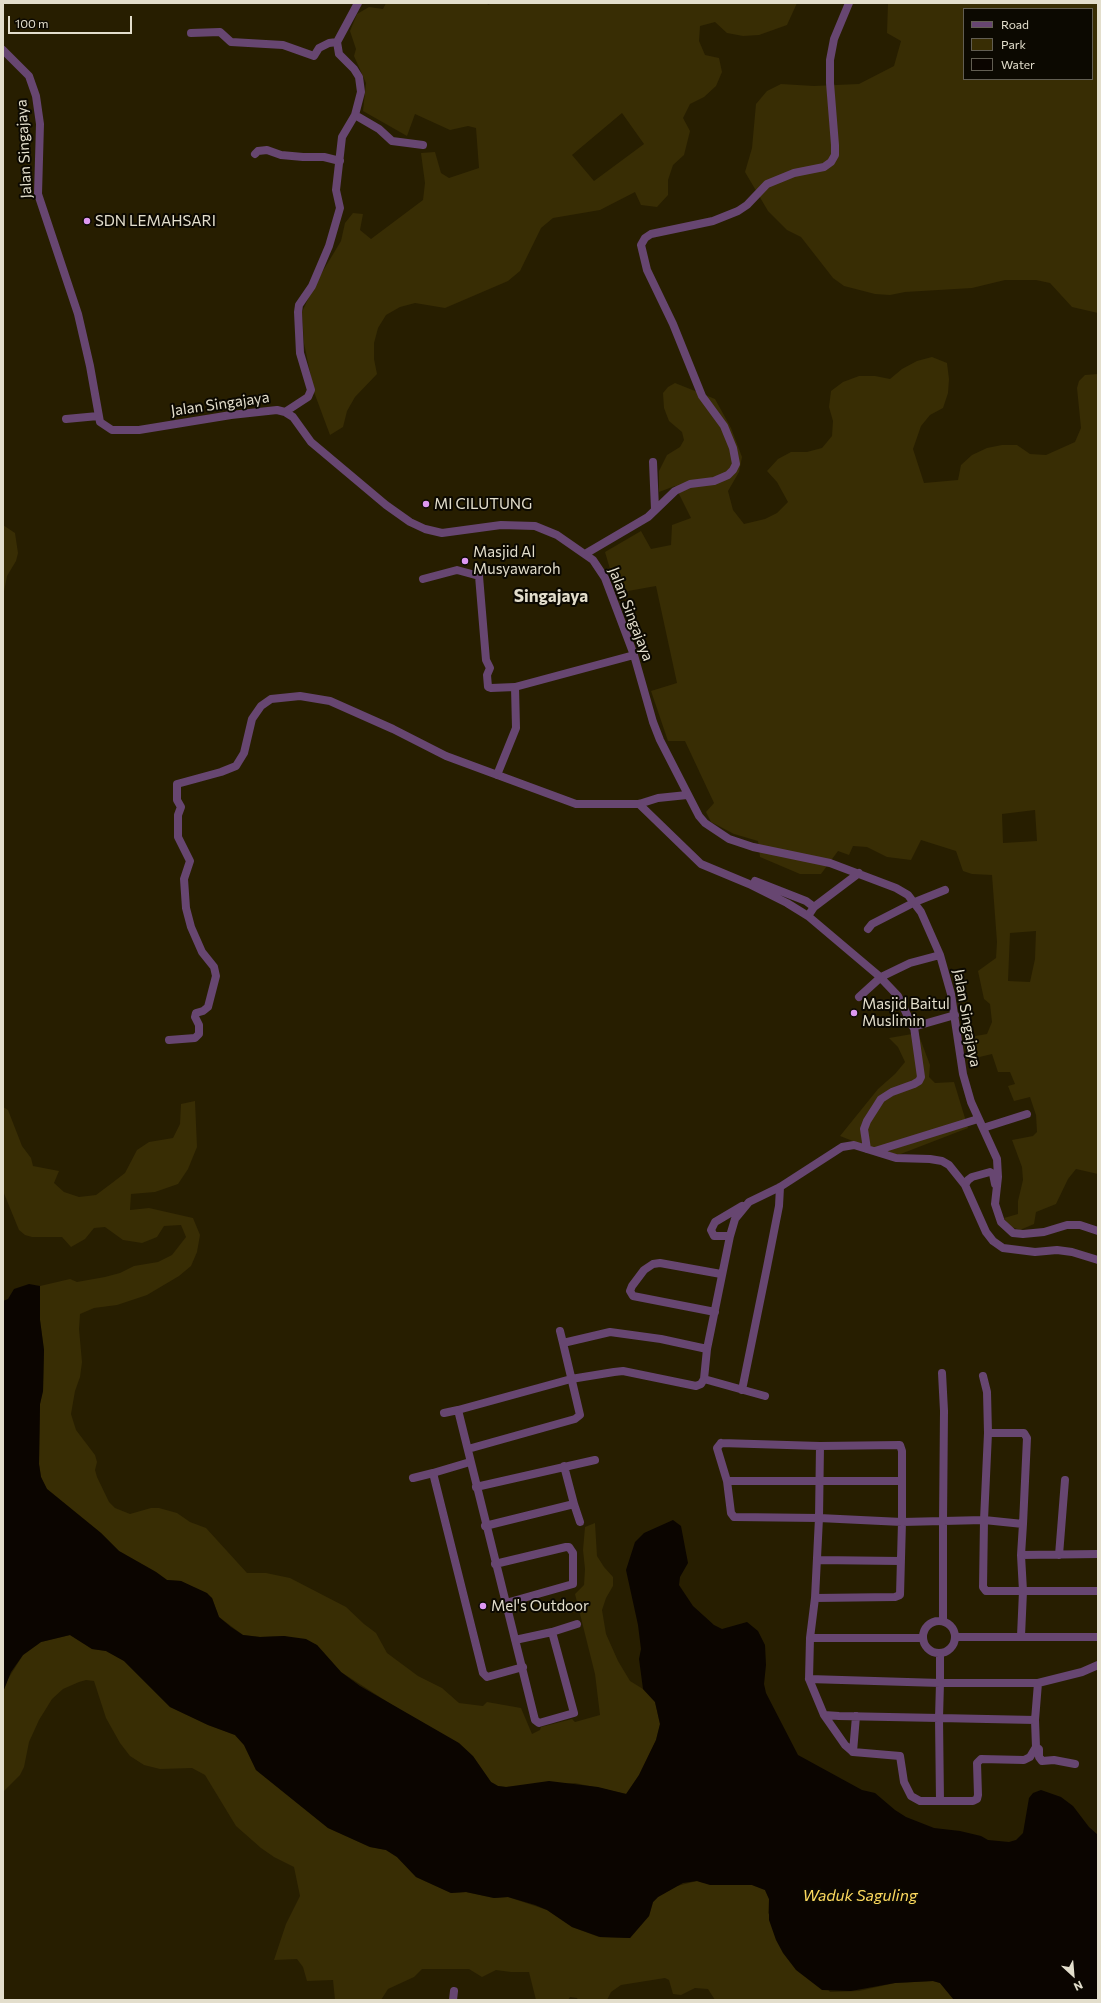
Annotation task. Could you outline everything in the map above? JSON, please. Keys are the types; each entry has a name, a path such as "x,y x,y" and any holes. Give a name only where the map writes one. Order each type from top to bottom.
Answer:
{"street":[{"path":"285,412 308,397 311,390 300,353 298,312 299,305 312,286 335,230 340,208 336,190 342,137 356,115 361,92 360,81 354,69 339,54 337,42 358,3"},
{"path":"585,554 648,517 675,491 690,484 714,481 728,475 736,464 733,448 724,426 702,396 673,324 647,270 641,244 645,238 652,234 713,221 738,211 747,205 761,188 772,181 794,173 824,167 831,162 835,155 835,145 830,83 830,60 834,39 849,3"},
{"path":"191,34 220,32 231,42 283,45 314,56 319,48 329,43 337,42"},
{"name":"Jalan Singajaya","path":"3,50 29,76 36,96 40,124 38,194 78,314 90,366 100,422 112,430 139,430 231,415 277,410 285,412 292,417 311,442 386,505 414,524 442,533 501,525 535,526 557,535 593,560 605,578 634,654 653,722 687,795 699,816 705,823 729,839 778,853 809,858 859,873 903,891 915,902 940,955 955,1015 963,1074 978,1120 997,1159 999,1168 995,1204 1001,1222 1013,1233 1032,1234 1067,1225 1080,1225 1098,1231"},
{"path":"356,115 379,129 392,141 423,145"},
{"path":"255,154 258,151 267,150 281,155 324,157 340,161"},
{"path":"66,419 98,416"},
{"path":"653,462 655,509"},
{"path":"423,579 457,570 479,576 486,660 490,668 487,675 488,687 515,687 634,654"},
{"path":"497,775 516,728 515,687"},
{"path":"169,1040 195,1038 199,1034 196,1013 203,1012 208,1007 216,976 214,967 202,952 191,927 186,908 184,879 190,861 178,837 178,815 181,807 177,800 176,784 236,766 244,752 252,719 265,702 282,697 300,696 330,701 393,729 446,756 576,804 639,804 658,798 687,795"},
{"path":"639,804 701,864 749,884 787,903 808,916 881,977 898,996 914,1027 921,1077 920,1081 892,1092 881,1099 867,1121 864,1129 871,1150"},
{"path":"808,916 814,907 859,873"},
{"path":"754,881 806,901 814,907"},
{"path":"868,929 872,924 915,902 945,890"},
{"path":"858,997 881,977 910,963 940,955"},
{"path":"914,1027 955,1015"},
{"path":"983,1128 1027,1114"},
{"path":"871,1150 978,1120"},
{"path":"730,1236 714,1236 711,1230 716,1222 749,1202 780,1187 842,1147 854,1145 896,1158 909,1157 942,1161 949,1165 965,1185 986,1232 993,1241 1003,1248 1035,1252 1058,1250 1072,1252 1098,1260"},
{"path":"965,1185 972,1177 992,1173 996,1186"},
{"path":"742,1390 769,1260 779,1206 780,1187"},
{"path":"444,1413 571,1379 623,1371 698,1386 704,1378 707,1349 730,1236 735,1219 749,1202"},
{"path":"715,1312 633,1296 630,1291 644,1270 653,1264 660,1263 722,1274"},
{"path":"468,1449 578,1418 580,1412 560,1331"},
{"path":"563,1343 610,1332 661,1339 707,1349"},
{"path":"942,1373 944,1411 943,1621"},
{"path":"984,1376 987,1392 988,1433 984,1520 984,1587 986,1591 1098,1591"},
{"path":"704,1378 765,1396"},
{"path":"458,1410 485,1526 537,1722 539,1723 574,1713 552,1632"},
{"path":"988,1433 1024,1433 1027,1435 1021,1555 1023,1590 1021,1636"},
{"path":"815,1598 897,1597 900,1593 902,1522 902,1451 898,1445 820,1446 719,1444 717,1448 727,1482 731,1513 734,1517 819,1518 902,1522 984,1520 1023,1524"},
{"path":"820,1446 819,1518 815,1598 810,1638 809,1679 824,1715 845,1745 853,1752 900,1756 904,1782 911,1796 920,1801 973,1801 978,1796 977,1764 981,1759 1024,1760 1030,1757 1036,1747"},
{"path":"476,1487 595,1460"},
{"path":"413,1478 470,1462"},
{"path":"564,1466 580,1522"},
{"path":"433,1473 483,1674 487,1677 523,1667"},
{"path":"1059,1555 1065,1480"},
{"path":"727,1482 902,1481"},
{"path":"485,1526 574,1504"},
{"path":"495,1564 566,1547 569,1547 573,1554 572,1584 506,1603"},
{"path":"1021,1555 1098,1554"},
{"path":"817,1560 900,1561"},
{"path":"943,1621 951,1625 955,1642 949,1650 935,1653 926,1648 922,1638 925,1628 929,1624 943,1621"},
{"path":"515,1640 552,1632 577,1624"},
{"path":"955,1637 1098,1636"},
{"path":"810,1638 922,1638"},
{"path":"940,1653 940,1801"},
{"path":"809,1679 940,1683 1038,1683 1082,1672 1098,1665"},
{"path":"1038,1683 1035,1720 1036,1747 1039,1749 1039,1757 1042,1761 1054,1760 1075,1764"},
{"path":"824,1715 1035,1720"},
{"path":"853,1752 856,1716"}],"green space":[{"path":"386,3 487,3 488,5 492,3 797,3 787,25 759,35 743,36 727,33 715,22 700,26 699,41 705,55 719,58 722,72 716,86 704,97 690,104 683,118 690,131 684,155 673,165 668,180 668,195 657,207 641,205 635,192 600,210 553,218 541,228 520,271 508,281 445,308 415,303 400,307 386,315 378,328 374,343 374,359 377,374 355,397 347,411 343,427 330,435 314,392 304,343 302,312 315,284 341,241 345,223 353,213 363,214 360,230 371,239 423,200 425,183 421,153 435,152 441,173 449,178 479,168 476,128 468,126 450,130 415,114 407,136 363,111 366,83 354,56 356,49 350,31 357,14 369,7 383,9","holes":["622,113 644,144 594,181 572,155"]},
{"path":"888,3 1098,3 1098,313 1072,307 1050,283 1036,280 1005,280 972,288 905,292 890,295 875,294 844,286 833,278 801,237 787,230 768,211 745,172 752,148 756,104 767,91 781,84 814,86 859,84 894,66 901,41 887,33"},
{"path":"932,357 947,363 949,379 948,393 943,408 930,415 921,426 913,449 924,483 958,480 961,465 972,455 987,448 1002,445 1017,445 1030,454 1046,455 1075,442 1081,428 1077,388 1079,381 1085,375 1098,374 1098,1174 1076,1169 1068,1179 1056,1204 1036,1212 1034,1224 1020,1230 1009,1226 1004,1218 1018,1214 1018,1201 1023,1180 1022,1167 1012,1140 1033,1136 1037,1132 1036,1115 1030,1097 1014,1101 1008,1086 1015,1084 1010,1072 998,1072 992,1054 967,1060 964,1038 987,1034 992,1022 990,1004 984,999 978,971 996,958 997,942 992,875 972,874 963,871 956,851 921,840 911,860 887,857 867,847 853,846 849,855 838,851 821,874 800,874 760,857 758,841 734,834 711,822 706,812 714,803 685,741 668,741 651,691 677,683 656,586 617,593 605,552 641,531 651,549 671,545 672,525 691,518 675,486 659,492 659,471 667,455 680,447 684,440 682,432 669,421 664,408 663,393 668,387 675,383 715,399 731,428 742,457 739,472 728,491 733,510 744,524 765,519 777,513 788,502 777,482 767,471 778,459 791,452 807,452 822,448 832,436 833,421 829,407 831,391 843,382 859,376 875,376 890,379 902,369 917,361","holes":["1035,810 1037,841 1003,843 1002,814","1036,931 1035,959 1030,982 1008,981 1010,933"]},
{"path":"3,525 15,533 18,553 16,561 7,576 3,597"},
{"path":"918,1033 930,1065 929,1077 935,1083 954,1082 968,1128 898,1155 873,1149 840,1136 878,1089 895,1074 905,1062 898,1047 889,1038"},
{"path":"195,1101 197,1147 188,1169 178,1184 155,1192 131,1194 130,1210 149,1208 193,1218 200,1235 197,1252 191,1266 179,1276 147,1295 117,1305 94,1308 80,1314 79,1329 82,1362 71,1414 76,1430 95,1455 97,1462 95,1470 97,1477 109,1502 115,1508 130,1514 151,1508 159,1508 177,1513 190,1522 206,1528 247,1573 266,1573 290,1578 346,1607 376,1633 387,1653 418,1676 442,1688 459,1703 483,1706 487,1702 521,1708 532,1734 540,1730 541,1727 572,1719 575,1722 600,1715 595,1674 575,1594 584,1585 585,1569 583,1550 585,1527 595,1523 597,1556 613,1577 613,1586 606,1598 602,1610 606,1634 618,1661 630,1681 643,1689 655,1702 660,1724 656,1740 639,1775 627,1794 575,1783 506,1787 498,1786 491,1782 473,1757 341,1672 317,1645 284,1636 260,1637 243,1635 219,1617 212,1598 181,1581 167,1580 119,1551 101,1533 47,1489 41,1477 39,1464 40,1404 43,1391 44,1350 40,1320 40,1286 70,1279 77,1282 105,1277 120,1273 134,1266 158,1262 172,1255 186,1237 181,1225 164,1226 157,1237 142,1243 123,1240 105,1227 94,1228 85,1239 71,1247 62,1237 32,1237 25,1235 19,1230 3,1191 3,1107 8,1110 22,1146 31,1158 33,1166 59,1171 54,1183 64,1192 79,1197 96,1195 125,1173 137,1150 149,1142 173,1138 180,1124 181,1104"},
{"path":"70,1635 92,1649 106,1651 124,1661 170,1707 208,1725 235,1735 244,1745 256,1770 328,1828 370,1847 386,1850 397,1857 416,1877 451,1893 466,1892 494,1898 508,1897 547,1910 572,1927 599,1937 630,1938 649,1916 653,1902 658,1897 677,1886 697,1881 703,1883 752,1885 765,1890 769,1899 768,1913 830,1992 859,1991 895,1983 933,1981 940,1983 954,2000 715,2000 708,1989 695,1988 681,1995 673,1994 669,1980 665,1978 621,1985 611,1992 607,2000 578,2000 577,1998 570,1997 568,2000 536,2000 529,1972 496,1970 482,1977 469,1969 422,1969 414,1977 388,1989 381,2000 335,2000 333,1980 307,1981 303,1967 297,1959 274,1960 286,1924 300,1896 294,1867 274,1857 261,1848 236,1826 205,1775 192,1768 160,1769 144,1765 130,1756 120,1743 106,1718 94,1681 86,1680 79,1682 63,1689 52,1699 39,1720 29,1742 24,1767 20,1775 3,1792 3,1692 8,1679 23,1655 41,1642"}],"water":[{"name":"Waduk Saguling","path":"29,1284 40,1286 40,1320 44,1350 43,1391 40,1404 39,1464 41,1477 47,1489 101,1533 119,1551 167,1580 181,1581 207,1593 212,1598 219,1617 231,1627 243,1635 260,1637 284,1636 306,1639 317,1645 341,1672 360,1686 459,1743 473,1756 491,1782 498,1786 506,1787 549,1781 598,1787 626,1794 639,1775 656,1740 660,1724 655,1702 643,1689 639,1659 641,1649 638,1625 626,1570 635,1542 644,1533 673,1520 681,1526 688,1563 680,1577 679,1585 693,1606 714,1625 722,1629 747,1622 758,1631 765,1645 766,1665 764,1684 766,1693 798,1755 862,1790 875,1793 906,1817 934,1828 960,1831 981,1836 988,1840 1009,1842 1016,1840 1023,1833 1029,1798 1033,1793 1041,1790 1061,1797 1073,1806 1089,1827 1098,1835 1098,2000 954,2000 940,1983 933,1981 895,1983 851,1991 822,1990 796,1970 783,1953 776,1940 769,1920 769,1899 765,1890 752,1885 710,1885 697,1881 683,1883 658,1897 653,1902 649,1916 630,1938 600,1937 572,1927 547,1910 508,1897 494,1898 466,1892 451,1893 416,1877 397,1857 386,1850 370,1847 328,1828 256,1770 244,1745 235,1735 208,1725 170,1707 124,1661 106,1651 92,1649 70,1635 41,1642 23,1655 11,1672 3,1692 3,1301 8,1299 14,1289"}],"place":[{"name":"SDN LEMAHSARI","path":"87,221"},
{"name":"MI CILUTUNG","path":"426,504"},
{"name":"Masjid Al Musyawaroh","path":"465,561"},
{"name":"Masjid Baitul Muslimin","path":"854,1013"},
{"name":"Mel's Outdoor","path":"483,1606"}],"district":[{"name":"Singajaya","path":"551,596"}]}
